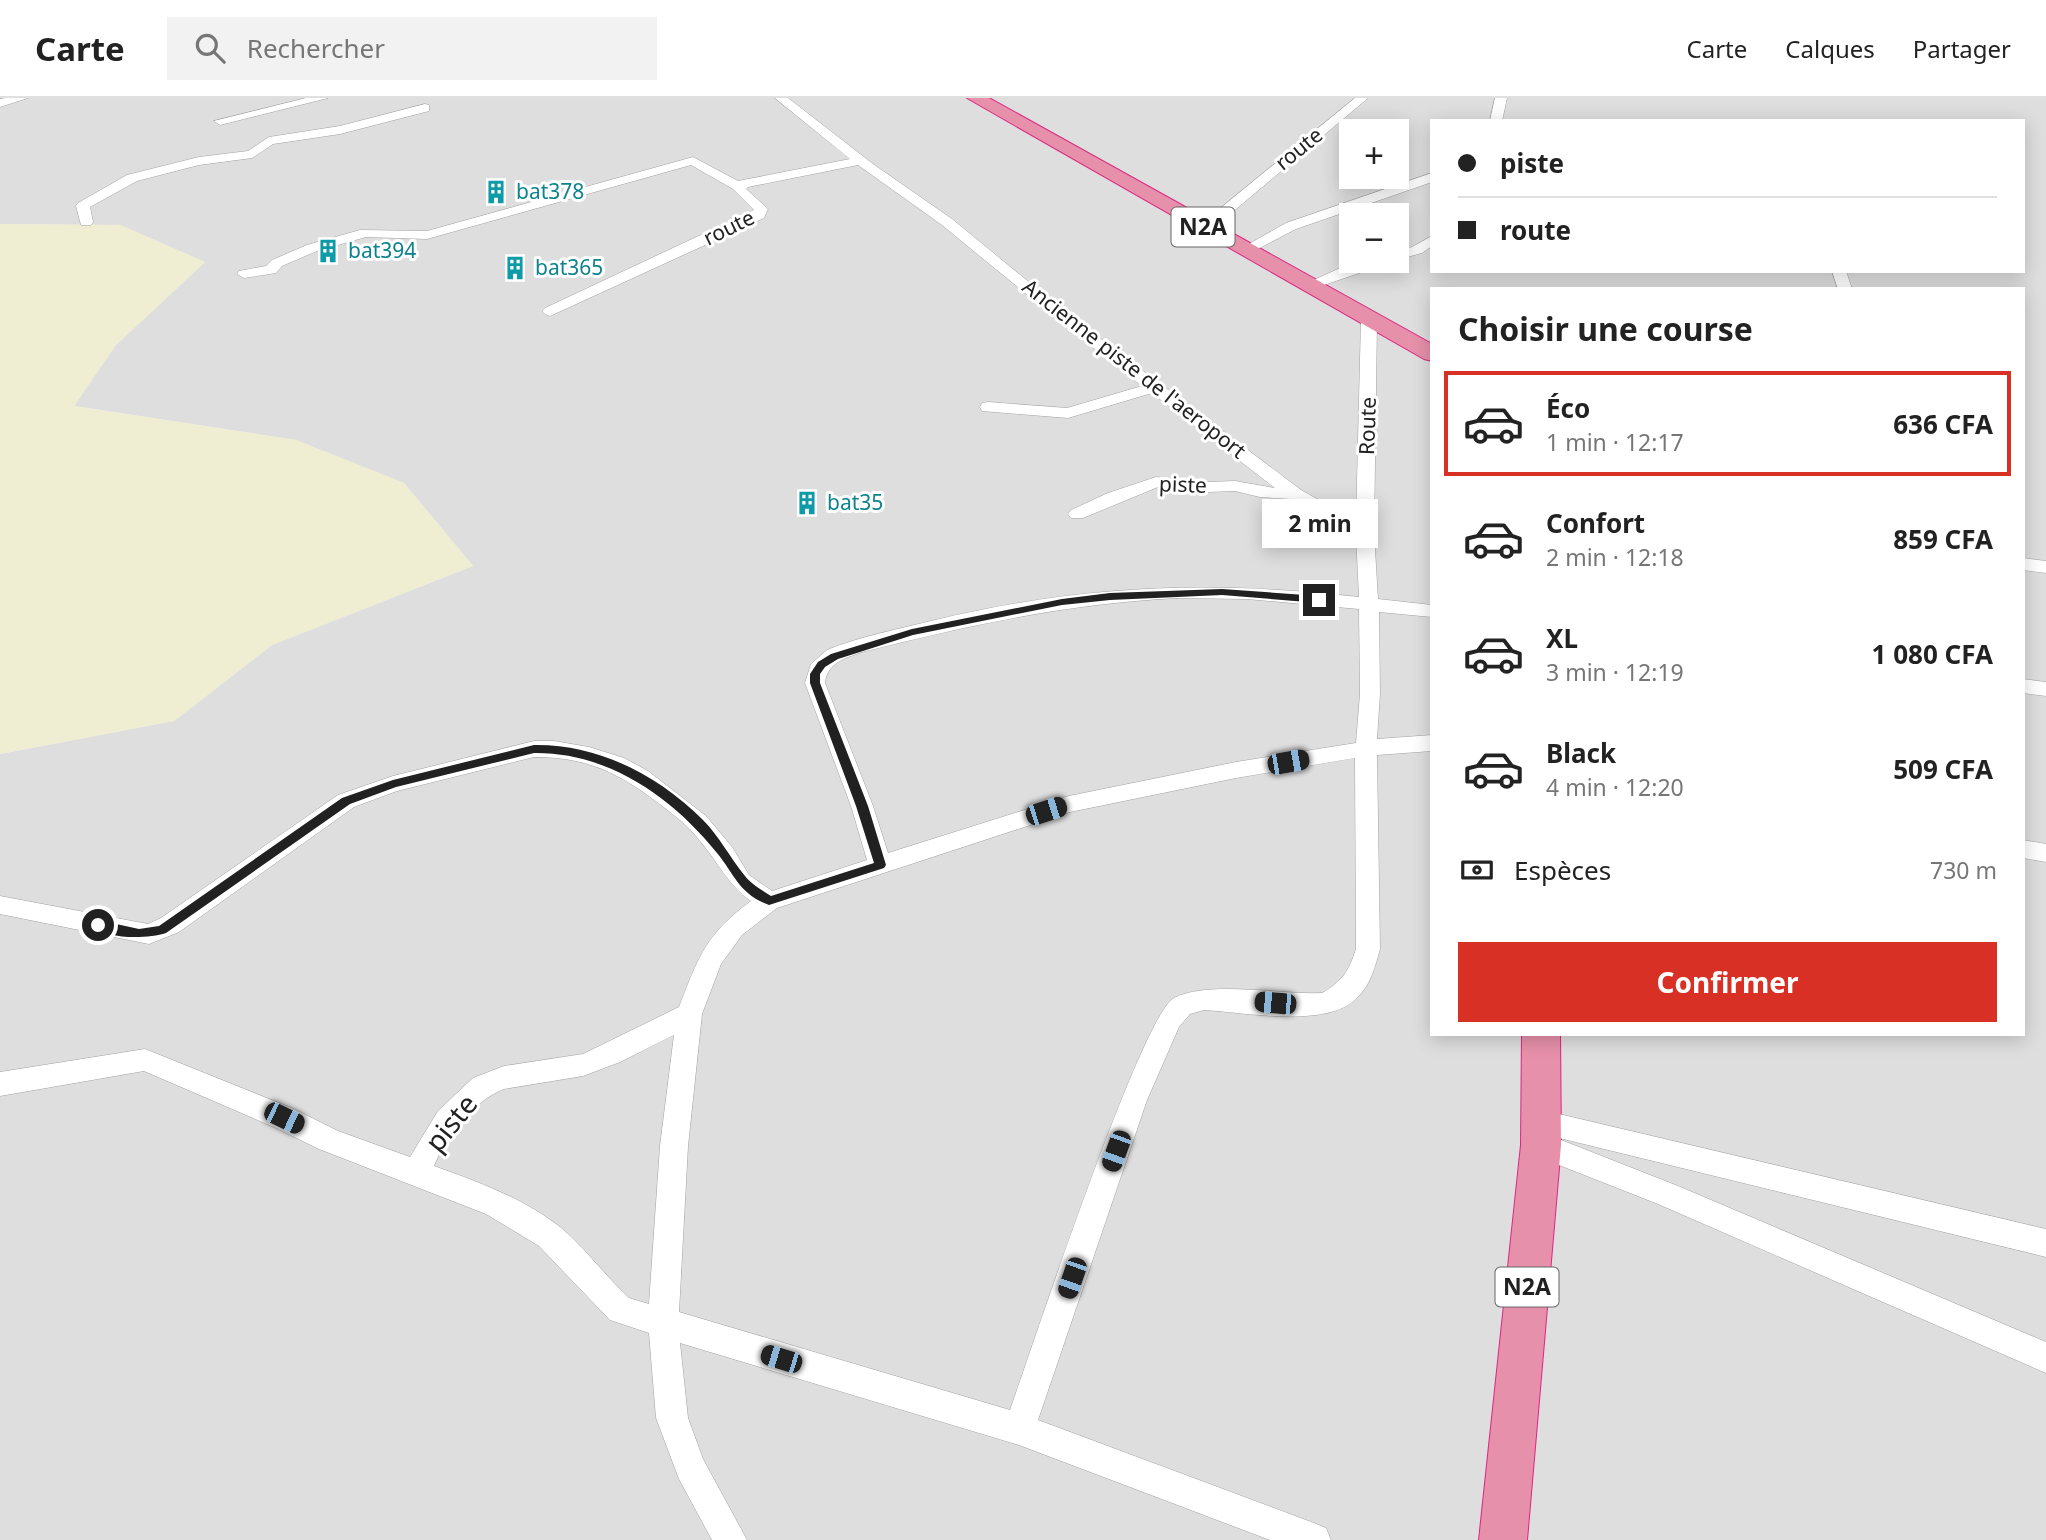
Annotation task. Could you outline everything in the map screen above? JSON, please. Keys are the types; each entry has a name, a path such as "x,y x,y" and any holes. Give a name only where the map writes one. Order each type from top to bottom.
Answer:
{"highway":[{"name":"N2A","path":"979,98 1430,353"},
{"name":"N2A","path":"1503,1540 1542,1133 1541,1036"}],"street":[{"path":"0,103 22,98"},
{"path":"220,121 321,98"},
{"name":"Ancienne piste de l'aeroport","path":"781,98 860,161 947,222 1065,318 1295,494 1365,533"},
{"name":"route","path":"1205,228 1362,98"},
{"path":"1496,119 1501,98"},
{"path":"86,222 83,206 132,178 200,161 251,154 270,141 340,130 421,103 437,122"},
{"path":"244,274 271,270 277,263 312,248 365,233 427,235 693,161 739,187"},
{"name":"route","path":"550,311 759,215 761,209 741,193 739,187 860,161"},
{"path":"1245,250 1291,226 1430,178"},
{"path":"1409,253 1430,241"},
{"path":"1310,285 1340,273"},
{"name":"Route","path":"1365,533 1369,320"},
{"path":"988,407 1068,413 1155,387"},
{"name":"piste","path":"1077,514 1123,493 1156,482 1208,487 1235,485 1260,492 1295,494"},
{"path":"1018,1429 1134,1100 1169,1020 1181,1006 1204,999 1297,1005 1325,1004 1347,992 1360,975 1368,949 1366,749 1370,694 1365,533"},
{"path":"2025,564 2046,567"},
{"path":"880,865 862,806 815,683 815,674 822,664 834,656 912,632 1062,602 1110,597 1222,592 1430,611"},
{"path":"2025,686 2046,689"},
{"path":"730,1540 679,1444 672,1418 663,1324 674,1146 689,1014 710,960 722,942 753,911 769,901 1069,804 1166,782 1366,749 1430,743"},
{"path":"0,905 149,934 170,925 346,801 393,784 534,749 554,749 603,759 656,788 698,822 724,853 741,881 769,901"},
{"path":"2025,849 2046,853"},
{"name":"piste","path":"689,1014 609,1056 581,1066 537,1075 496,1079 483,1085 451,1114 425,1154 418,1173 504,1207 566,1251 608,1300 621,1310 1018,1429 1314,1540"},
{"path":"0,1084 24,1082 133,1059 145,1060 284,1118 329,1140 418,1173"},
{"path":"1542,1133 2046,1243"},
{"path":"1542,1133 1693,1206 2046,1359"}],"shaded area":[{"path":"0,98 2046,98 2046,1540 0,1540 0,754 174,721 272,645 473,566 404,483 296,440 74,406 115,346 205,262 120,225 0,224"}],"green space":[{"path":"0,224 120,225 205,262 115,346 74,406 296,440 404,483 473,566 272,645 174,721 0,754"}],"place":[{"name":"bat378","path":"496,192"},
{"name":"bat394","path":"328,251"},
{"name":"bat365","path":"515,268"},
{"name":"bat35","path":"807,503"}],"route":[{"path":"98,925 139,934 162,930 252,864 346,801 393,784 534,749 554,749 589,755 616,764 640,777 698,822 724,853 741,881 769,901 880,865 862,806 815,683 815,674 822,664 834,656 912,632 1062,602 1173,592 1222,592 1319,600"}]}
